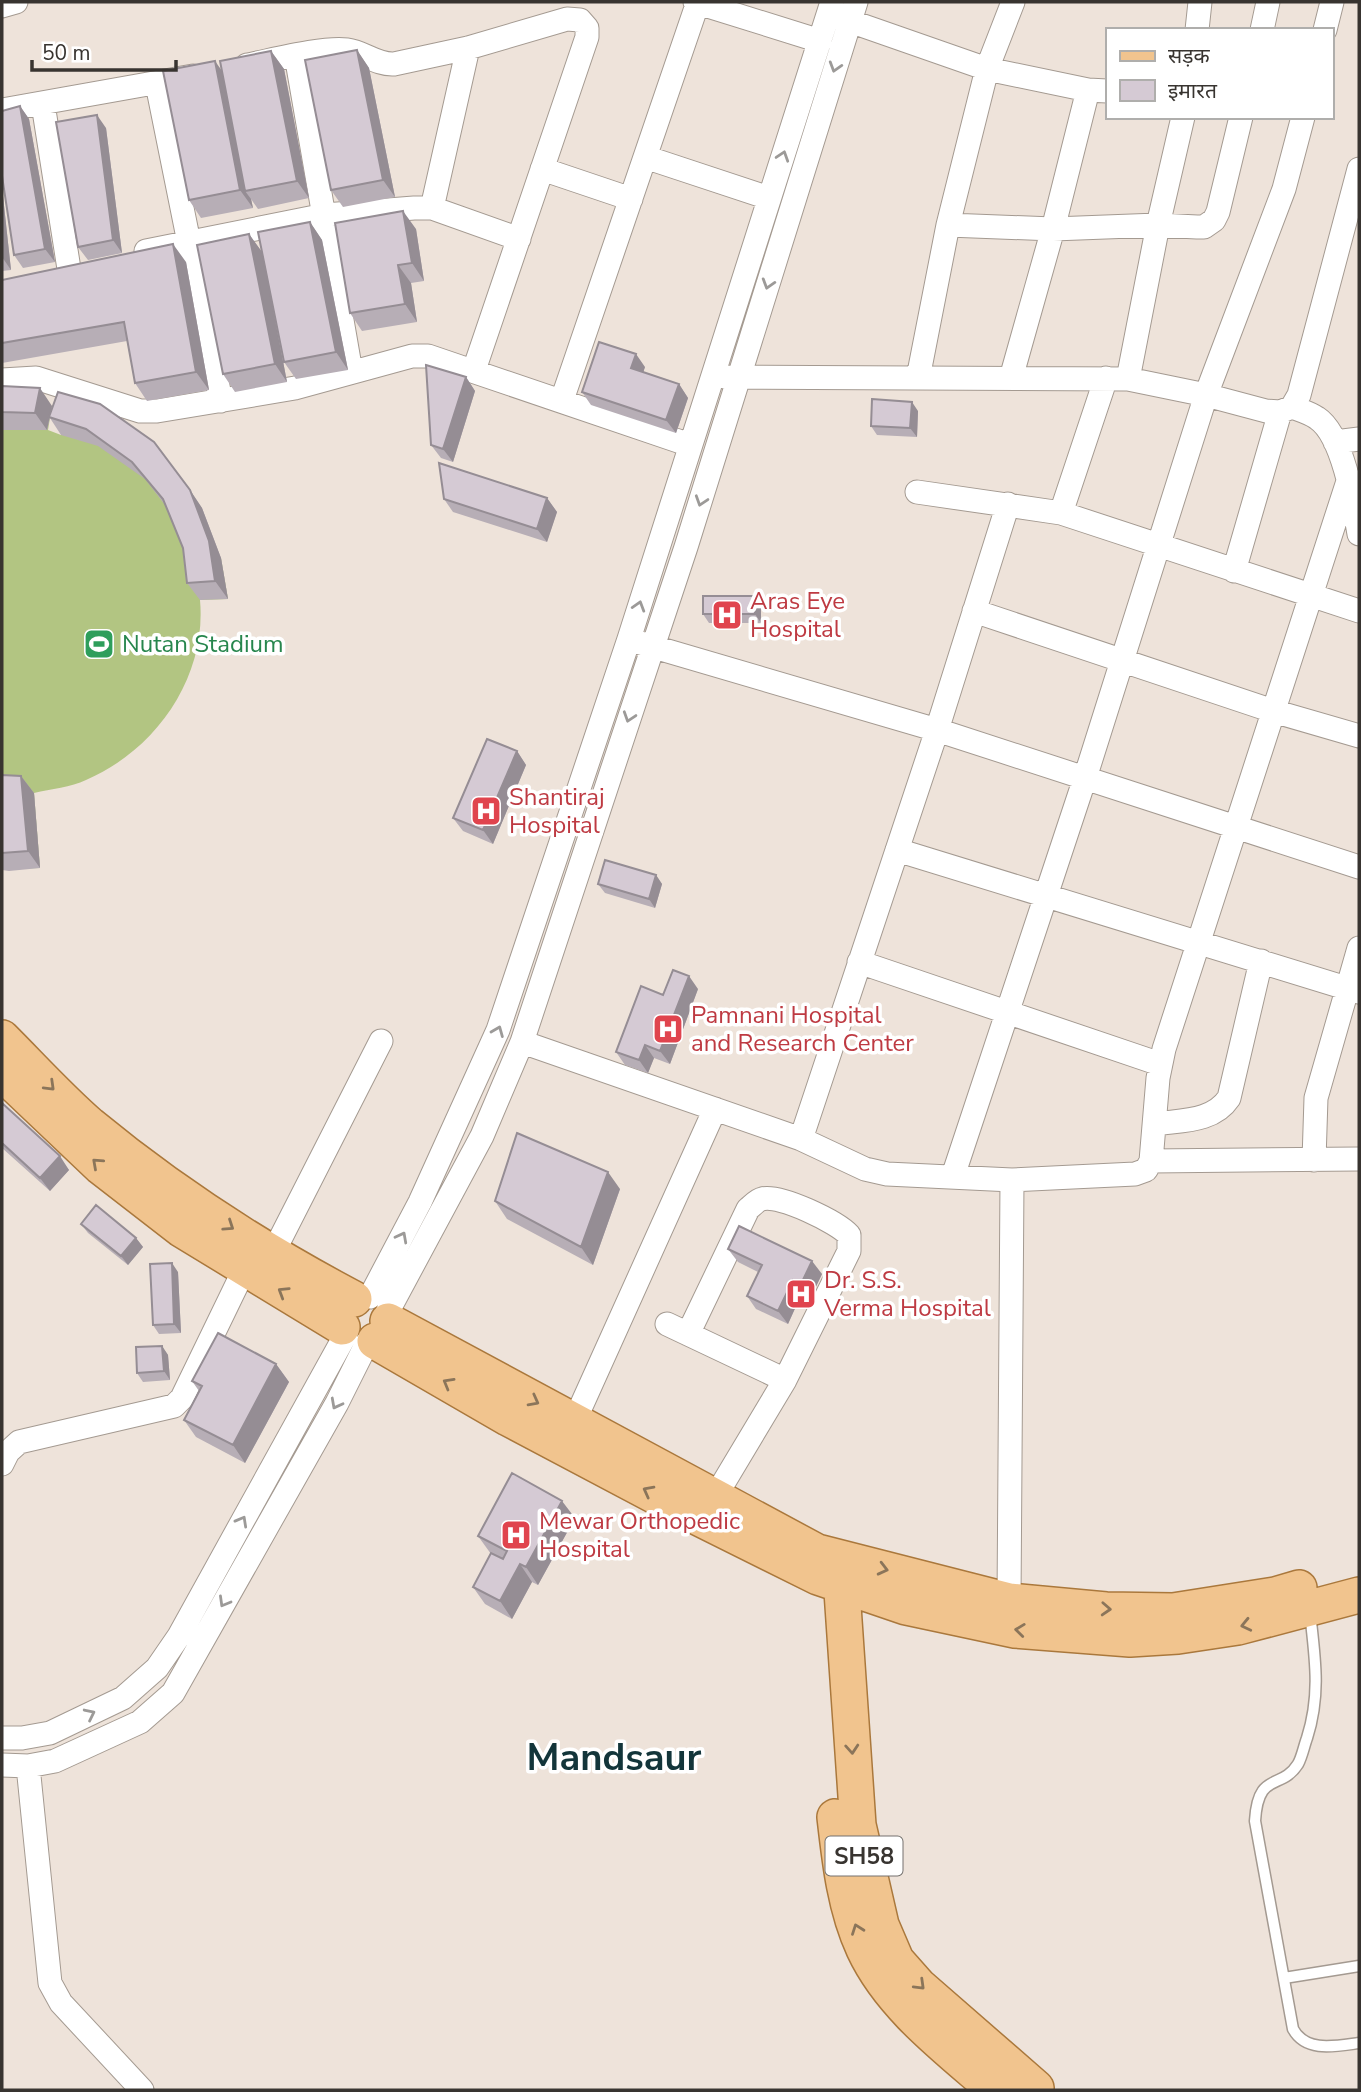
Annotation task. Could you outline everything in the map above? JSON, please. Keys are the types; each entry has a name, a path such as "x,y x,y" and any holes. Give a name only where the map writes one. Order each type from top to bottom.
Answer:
{"main road":[{"path":"2,1038 89,1124 183,1196 259,1261"},
{"path":"2,1073 101,1167 181,1229 259,1261 366,1322 574,1422 715,1497 829,1568 1009,1601 1106,1610 1173,1611 1275,1595 1359,1595"},
{"path":"366,1322 508,1418 663,1500 829,1568 906,1607 1014,1630 1130,1639 1178,1636 1238,1627 1308,1597 1359,1571"},
{"name":"SH58","path":"829,1568 858,1825 881,1925 896,1960 919,1986 1026,2089"},
{"name":"SH58","path":"829,1568 832,1794 841,1870 853,1919 864,1949 878,1973 911,2014 995,2090"}],"street":[{"path":"2,6 16,2"},
{"path":"562,400 697,2 820,40"},
{"path":"918,378 948,225 987,69 1013,2"},
{"path":"1197,28 1200,2"},
{"path":"1262,28 1268,2"},
{"path":"1326,28 1332,2"},
{"path":"841,10 987,69 1098,90 1053,229 1010,378"},
{"path":"2,1765 29,1766 55,1761 140,1722 173,1693 337,1404 366,1322 498,1030 629,639 820,40 841,10"},
{"path":"2,1738 50,1733 124,1698 157,1668 482,1136 522,1042 686,547 739,377 841,10"},
{"path":"2,110 157,84 296,55 345,49 384,65 468,48 568,19 584,11 587,37 474,370"},
{"path":"432,208 468,48"},
{"path":"296,55 351,372"},
{"path":"157,84 221,401"},
{"path":"43,104 69,269"},
{"path":"1061,513 1117,379 1158,225 1183,119"},
{"path":"948,225 1053,229 1158,225 1203,227 1214,220 1240,119"},
{"path":"953,1176 1123,661 1206,395 1284,189 1302,119"},
{"path":"645,157 769,198"},
{"path":"542,169 631,199"},
{"path":"1234,571 1286,410 1299,395 1359,169"},
{"path":"122,257 325,215 414,208 432,208 519,239"},
{"path":"42,275 96,263"},
{"path":"2,380 36,379 140,411 158,411 295,388 412,356 428,356 690,445"},
{"path":"712,376 1117,379 1206,395 1266,411 1286,410 1318,418 1335,442 1349,478 1359,534"},
{"path":"1335,442 1359,439"},
{"path":"522,1042 800,1139 865,1169 887,1174 1012,1180 1135,1174 1146,1170 1152,1161 1160,1064 1349,478"},
{"path":"917,492 1061,513 1359,611"},
{"path":"800,1139 937,730 1008,504"},
{"path":"974,611 1273,711 1359,736"},
{"path":"629,639 937,730 1359,867"},
{"path":"897,850 1353,990"},
{"path":"1314,1160 1316,1098 1353,990 1359,948"},
{"path":"1156,1124 1208,1116 1221,1110 1229,1098 1261,961"},
{"path":"859,962 1160,1064"},
{"path":"2,1464 8,1452 19,1442 174,1406 182,1398 381,1041"},
{"path":"574,1422 715,1109"},
{"path":"1152,1161 1359,1160"},
{"path":"1009,1601 1012,1180"},
{"path":"688,1334 748,1209 761,1199 777,1199 841,1226 849,1235 849,1251 785,1380 715,1497"},
{"path":"667,1324 785,1380"},
{"path":"124,1698 140,1722"},
{"path":"50,1733 55,1761"},
{"path":"29,1766 50,1983 61,2003 142,2090"}],"lane":[{"path":"1308,1597 1317,1680 1310,1728 1299,1762 1290,1773 1267,1785 1256,1804 1255,1821 1293,2029 1297,2036 1317,2046 1359,2043"},
{"path":"1284,1978 1359,1966"}],"green space":[{"name":"Nutan Stadium","path":"2,403 52,406 48,430 61,435 113,421 221,558 228,599 200,600 200,629 195,656 172,708 155,730 111,767 86,780 34,793 40,868 2,869"}],"building":[{"path":"357,50 383,180 331,190 305,60"},
{"path":"271,51 297,181 245,191 220,61"},
{"path":"215,61 240,190 189,200 163,71"},
{"path":"20,106 45,249 14,255 2,176 2,111"},
{"path":"97,115 113,240 78,247 56,122"},
{"path":"403,211 412,263 398,265 405,304 350,313 335,223"},
{"path":"310,222 336,352 284,362 258,232"},
{"path":"249,234 275,364 223,374 197,245"},
{"path":"173,244 196,372 135,383 124,322 2,343 2,280"},
{"path":"599,342 636,354 631,368 679,384 666,420 582,392"},
{"path":"426,365 466,377 443,449 431,445"},
{"path":"2,386 40,388 35,413 2,412"},
{"path":"58,392 100,404 154,442 190,490 209,541 215,581 187,583 183,548 163,499 132,462 86,429 49,417"},
{"path":"872,399 912,402 910,428 871,426"},
{"path":"439,463 547,498 537,529 444,499"},
{"path":"703,596 755,596 755,614 703,614"},
{"path":"487,739 517,751 483,830 453,818"},
{"path":"2,775 21,776 28,851 2,853"},
{"path":"605,860 656,875 649,899 598,884"},
{"path":"673,970 689,976 660,1051 645,1045 639,1060 616,1052 641,986 663,995"},
{"path":"2,1103 60,1156 40,1178 2,1143"},
{"path":"517,1133 608,1172 581,1247 495,1201"},
{"path":"96,1205 136,1238 121,1256 81,1224"},
{"path":"739,1226 812,1261 801,1284 793,1280 778,1311 747,1296 762,1265 728,1249"},
{"path":"172,1263 174,1324 153,1325 150,1264"},
{"path":"218,1333 276,1364 233,1445 184,1420 202,1386 192,1381"},
{"path":"162,1346 164,1371 137,1373 136,1347"},
{"path":"512,1473 562,1501 526,1567 520,1564 500,1601 473,1587 491,1553 503,1559 507,1551 478,1536"}],"place":[{"name":"Aras Eye Hospital","path":"727,615"},
{"name":"Nutan Stadium","path":"99,644"},
{"name":"Shantiraj Hospital","path":"486,811"},
{"name":"Pamnani Hospital and Research Center","path":"668,1029"},
{"name":"Dr. S.S. Verma Hospital","path":"801,1294"},
{"name":"Mewar Orthopedic Hospital","path":"516,1535"}],"district":[{"name":"Mandsaur","path":"614,1757"}]}
